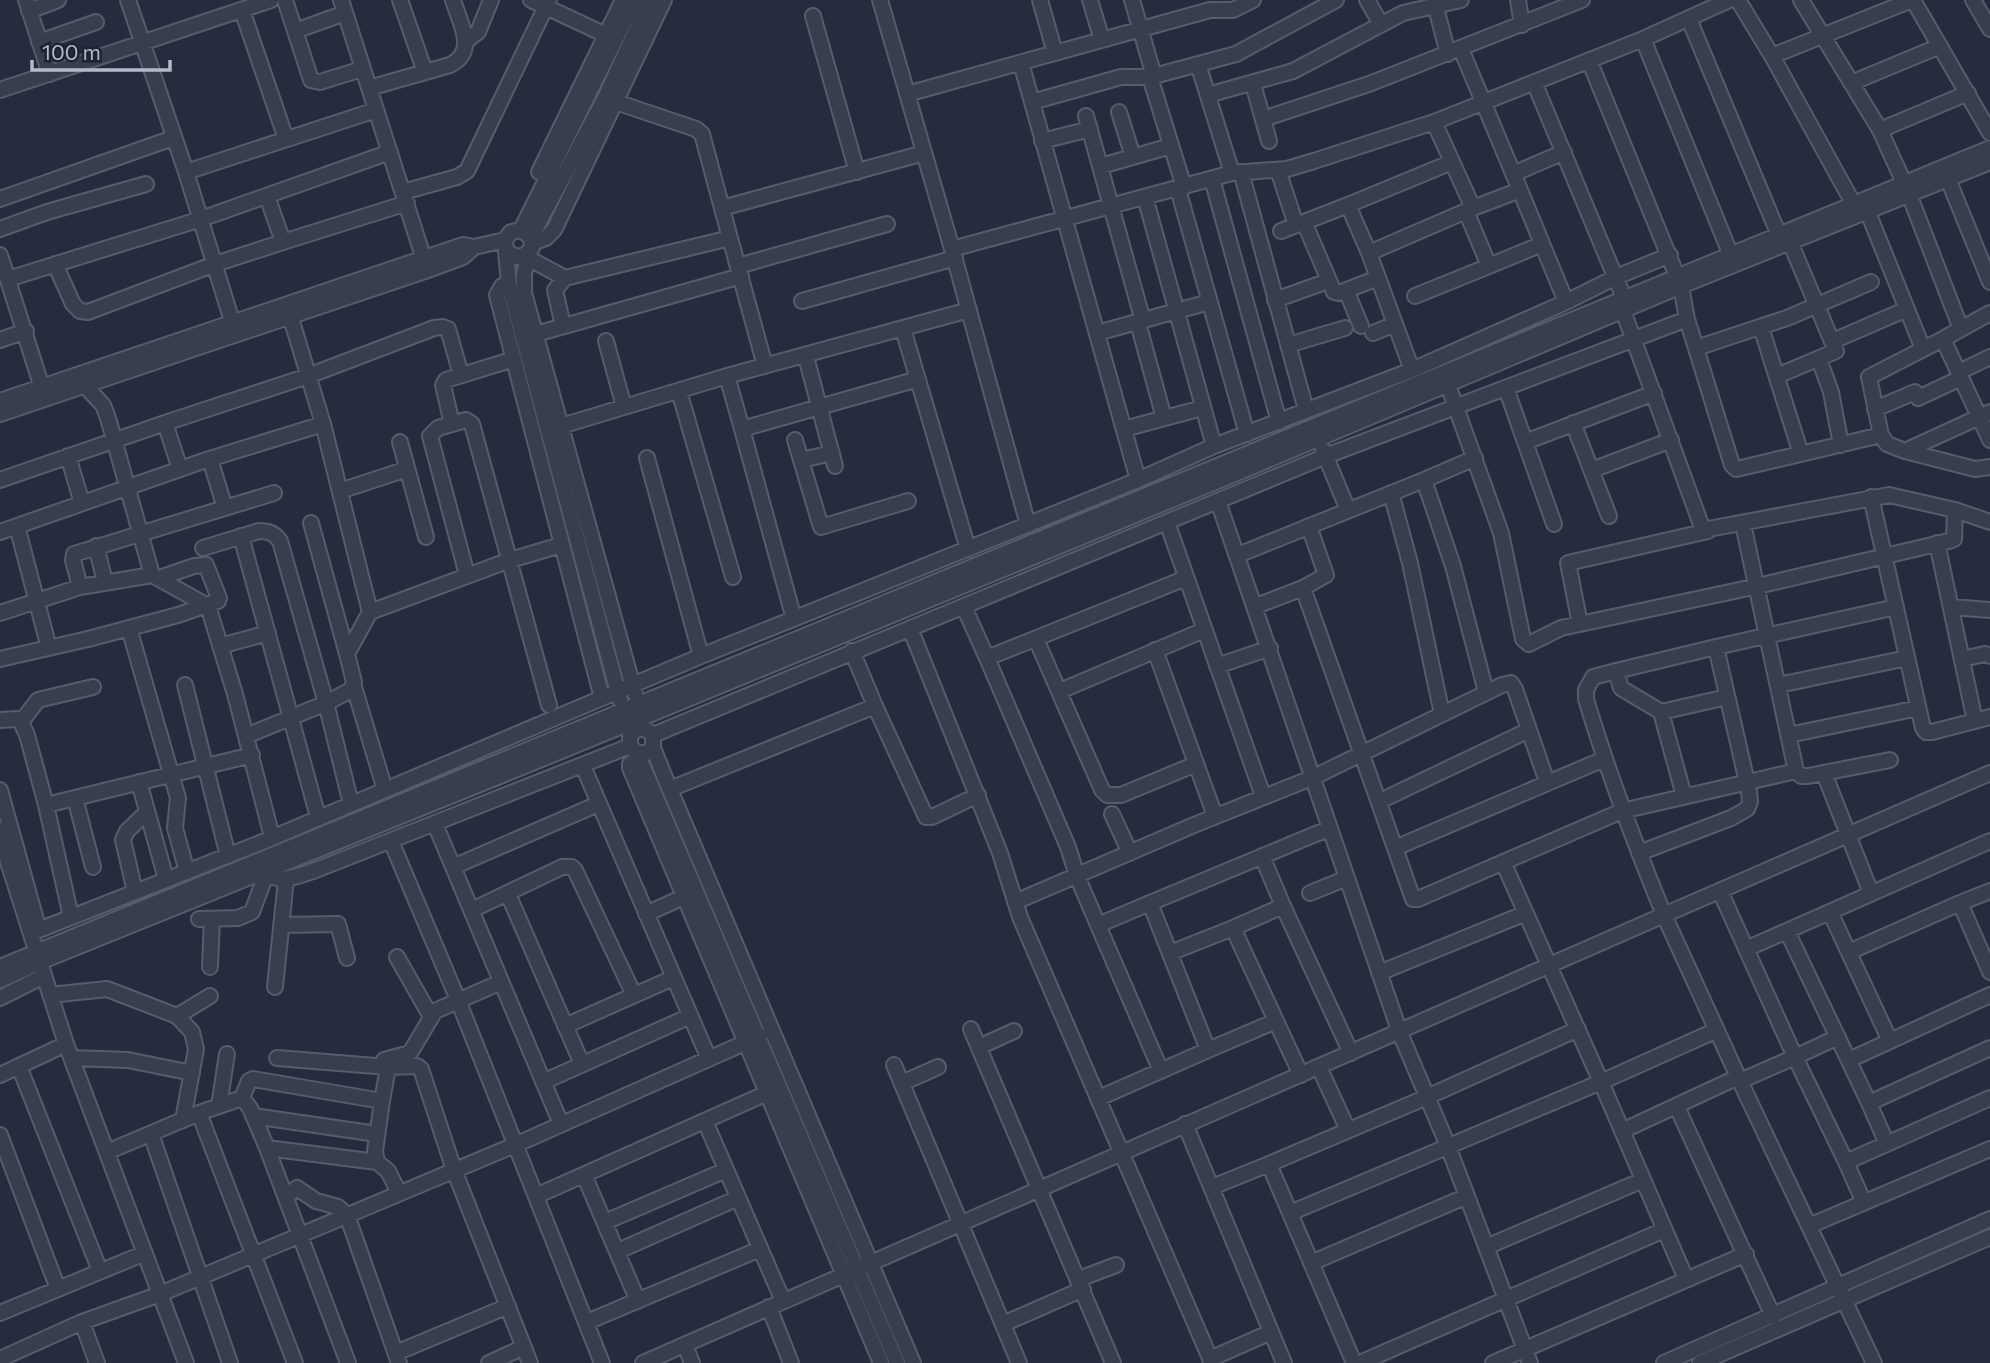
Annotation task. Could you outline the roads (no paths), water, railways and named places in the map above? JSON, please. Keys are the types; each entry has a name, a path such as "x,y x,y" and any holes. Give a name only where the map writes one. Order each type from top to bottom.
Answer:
{"street":[{"path":"50,74 27,5 58,0"},
{"path":"128,0 144,42 235,330"},
{"path":"0,90 271,0"},
{"path":"285,0 309,74 316,82 362,69"},
{"path":"400,0 425,72"},
{"path":"369,88 460,60 466,41 453,0"},
{"path":"466,41 478,32 491,0"},
{"path":"531,0 548,4 606,35"},
{"path":"623,0 524,203 520,245 524,293 632,685 638,733 690,894 753,1039 781,1087 864,1266 913,1363"},
{"path":"635,0 520,245 509,284 618,691 670,789 781,1087 844,1274 881,1363"},
{"path":"610,100 650,0"},
{"path":"479,246 496,251 520,245 610,100 664,0"},
{"path":"880,0 954,253 1028,525"},
{"path":"1040,0 1055,53"},
{"path":"1090,0 1102,40"},
{"path":"1132,0 1142,29 1243,435 1238,463"},
{"path":"907,94 1210,10 1233,10 1253,0"},
{"path":"1032,102 1121,77 1152,77 1246,51 1336,0"},
{"path":"1367,0 1381,24"},
{"path":"1208,94 1253,84 1293,71 1404,13 1435,3 1461,0"},
{"path":"1518,0 1522,25"},
{"path":"802,301 1111,205 1236,173 1278,170 1301,165 1434,122 1689,19 1736,2 1757,0"},
{"path":"1801,0 1880,130 1907,188 1961,329"},
{"path":"1772,56 1912,0 1990,133"},
{"path":"1972,0 1990,29"},
{"path":"1263,119 1312,105 1578,1"},
{"path":"1736,2 1772,56 1860,209 1923,349"},
{"path":"1435,3 1454,51 1482,103 1542,244 1569,301 1580,316"},
{"path":"55,264 74,304 80,311 88,312 457,177 473,163 548,4"},
{"path":"295,31 343,6 426,265"},
{"path":"242,10 286,139"},
{"path":"813,16 857,172"},
{"path":"1689,19 1784,240 1818,305 1836,351 1777,376"},
{"path":"39,42 96,22"},
{"path":"1643,38 1730,253"},
{"path":"1851,83 1940,46"},
{"path":"1589,60 1670,255 1732,465 1736,469 1741,468 1881,435"},
{"path":"1021,63 1138,480"},
{"path":"1198,64 1236,173 1306,410"},
{"path":"1534,82 1616,277 1633,339 1703,530 1708,531"},
{"path":"1253,84 1269,141"},
{"path":"1880,130 1968,93"},
{"path":"610,100 695,129 702,134 765,366"},
{"path":"186,172 376,110"},
{"path":"1119,112 1133,157"},
{"path":"1042,141 1088,122 1164,418"},
{"path":"1434,122 1452,162 1489,267"},
{"path":"0,199 173,138"},
{"path":"1101,166 1171,146"},
{"path":"1238,463 1319,438 1332,427 1622,303 1860,209 1990,148"},
{"path":"8,279 201,219 390,152"},
{"path":"1513,174 1564,152"},
{"path":"722,208 924,153"},
{"path":"1281,232 1452,162"},
{"path":"1907,188 1948,179 1990,162"},
{"path":"1278,170 1300,224 1334,292 1378,278"},
{"path":"1212,179 1279,422"},
{"path":"1948,179 1987,267 1990,282"},
{"path":"0,229 47,212 146,184"},
{"path":"1369,253 1520,190"},
{"path":"267,196 283,242"},
{"path":"1145,197 1213,446"},
{"path":"1348,205 1369,253 1412,370"},
{"path":"536,334 887,224"},
{"path":"563,326 555,290 565,278 730,237"},
{"path":"1679,281 1730,253 1784,240"},
{"path":"1415,296 1542,244"},
{"path":"0,401 85,386 288,311 426,265 463,246 520,245 565,278"},
{"path":"0,255 44,393"},
{"path":"35,932 228,856 266,856 318,817 701,656 1138,480 1213,446 1412,370 1670,255"},
{"path":"1275,300 1328,281"},
{"path":"1696,348 1761,327 1871,282"},
{"path":"509,284 502,286 498,295 602,698"},
{"path":"1346,290 1367,329 1395,324"},
{"path":"1097,333 1209,302"},
{"path":"85,386 103,405 141,535 156,576 208,606 251,755 266,856 272,876 286,879 316,870 583,766 638,733 1038,547 1238,463 1448,385 1580,316 1622,303"},
{"path":"1833,341 1907,309"},
{"path":"561,426 727,376 969,310"},
{"path":"288,311 323,424 368,614 346,654"},
{"path":"1990,313 1869,377 1881,435 1887,444 1975,470 1990,467"},
{"path":"0,980 266,856 638,733 964,607 1326,456 1687,319"},
{"path":"0,480 308,376 443,327 450,333 461,375"},
{"path":"1761,327 1801,454"},
{"path":"1288,345 1345,328"},
{"path":"0,415 44,393 235,330"},
{"path":"903,330 968,549"},
{"path":"0,340 26,331"},
{"path":"1943,339 1961,378 1985,415 1990,440"},
{"path":"606,341 624,407"},
{"path":"801,460 834,459 806,356"},
{"path":"1961,378 1959,372 1990,357"},
{"path":"452,424 443,385 446,380 514,359"},
{"path":"1819,359 1831,392 1841,445"},
{"path":"727,376 794,619"},
{"path":"1875,409 1961,378"},
{"path":"742,429 918,379"},
{"path":"1448,385 1501,533 1526,643 1580,624 1758,586 1954,539 1955,510"},
{"path":"1506,388 1554,524"},
{"path":"679,391 733,577"},
{"path":"1525,442 1654,393"},
{"path":"1124,429 1202,408"},
{"path":"1905,451 1985,415"},
{"path":"467,575 430,436 435,430 466,419 472,424 549,705"},
{"path":"165,423 180,469"},
{"path":"1573,423 1609,516"},
{"path":"0,532 180,469 323,424"},
{"path":"1319,438 1348,510"},
{"path":"795,440 821,527 908,501"},
{"path":"1592,470 1671,440"},
{"path":"400,442 426,537"},
{"path":"68,456 82,503"},
{"path":"647,458 701,656"},
{"path":"1238,555 1475,458"},
{"path":"210,459 225,508"},
{"path":"340,491 407,469"},
{"path":"1424,480 1453,566 1486,692"},
{"path":"80,587 73,556 96,546 141,535 274,493"},
{"path":"1391,493 1410,562 1442,714"},
{"path":"1580,624 1568,563 1871,497 1896,495 1990,522"},
{"path":"1871,497 1918,708 1926,732 1990,717"},
{"path":"1219,500 1400,1032 1448,1146 1530,1363"},
{"path":"1167,522 1263,796"},
{"path":"312,523 354,687 385,790"},
{"path":"1743,524 1796,771 1801,776 1808,776 1890,760"},
{"path":"17,526 49,648"},
{"path":"1256,606 1303,588 1326,575 1309,526"},
{"path":"203,548 269,531 280,541 326,703 351,804"},
{"path":"241,537 318,817"},
{"path":"1937,543 1975,721"},
{"path":"338,623 467,575 561,545"},
{"path":"96,546 104,582"},
{"path":"0,613 80,587 156,576 206,565 219,598 208,606 0,659"},
{"path":"987,658 1186,578"},
{"path":"1303,588 1413,899 1622,811 1796,771"},
{"path":"964,607 1161,1071"},
{"path":"1870,1362 1842,1294 1664,915 1622,811 1586,699 1586,690 1593,677 1896,607"},
{"path":"1951,607 1990,610"},
{"path":"129,628 179,803 174,820 187,872"},
{"path":"909,628 978,795 1020,917 1211,1361 1271,1332"},
{"path":"1060,691 1204,630"},
{"path":"220,646 268,633"},
{"path":"1036,639 1102,790 1107,795 1121,795 1196,764"},
{"path":"1639,853 1741,814 1750,802 1716,647"},
{"path":"1217,666 1270,648"},
{"path":"1156,650 1215,817"},
{"path":"852,651 926,817 932,817 978,795"},
{"path":"1962,659 1985,654 1990,656"},
{"path":"1779,685 1907,658"},
{"path":"1616,671 1621,688 1661,712 1684,796"},
{"path":"1016,902 1263,796 1314,777 1486,692 1511,683 1547,782"},
{"path":"185,685 228,856"},
{"path":"21,722 38,700 93,687"},
{"path":"246,736 326,703 354,687"},
{"path":"1661,712 1727,697"},
{"path":"670,789 875,706"},
{"path":"1789,735 1918,708"},
{"path":"0,720 9,718 21,722 27,735 71,917"},
{"path":"1380,801 1528,730"},
{"path":"46,805 251,755"},
{"path":"1395,848 1604,759"},
{"path":"583,766 709,1059"},
{"path":"1824,773 1871,893"},
{"path":"643,1363 1990,773"},
{"path":"139,782 166,880"},
{"path":"1,797 35,932 40,963 68,1051 186,1363"},
{"path":"75,797 93,867"},
{"path":"453,867 598,804"},
{"path":"135,892 123,840 127,831 147,812"},
{"path":"1112,814 1130,853"},
{"path":"435,824 561,1124"},
{"path":"1098,925 1330,828"},
{"path":"0,830 4,863 35,932"},
{"path":"391,841 458,1000 602,1363"},
{"path":"1746,949 1990,841"},
{"path":"210,967 206,919 238,918 252,912 266,856"},
{"path":"1262,856 1351,1053"},
{"path":"1503,862 1686,1279"},
{"path":"472,910 562,867 572,867 576,870 634,995"},
{"path":"1310,893 1347,878"},
{"path":"275,987 286,879"},
{"path":"1720,891 1864,1203"},
{"path":"1849,952 1990,891"},
{"path":"508,894 582,1064"},
{"path":"646,915 690,894"},
{"path":"1150,903 1208,1050"},
{"path":"1961,903 1990,972"},
{"path":"1170,953 1283,906"},
{"path":"1830,912 1890,1041"},
{"path":"1379,973 1526,913"},
{"path":"281,925 338,924 346,958"},
{"path":"1233,928 1301,1075"},
{"path":"1787,931 1887,1144"},
{"path":"397,957 430,1015"},
{"path":"0,967 40,963"},
{"path":"0,998 40,963"},
{"path":"565,1026 673,978"},
{"path":"362,1064 410,1053 430,1015 501,982"},
{"path":"50,995 107,989 177,1016 192,1032 196,1049 183,1120"},
{"path":"1849,1060 1990,995"},
{"path":"177,1016 211,996"},
{"path":"543,1082 690,1016"},
{"path":"1099,1098 1276,1021"},
{"path":"971,1029 1113,1363"},
{"path":"1212,1187 1427,1097 1577,1029"},
{"path":"1290,1213 1601,1082 1717,1030"},
{"path":"979,1047 1014,1031"},
{"path":"1622,1131 1838,1037"},
{"path":"0,1359 82,1322 160,1294 515,1145 753,1039"},
{"path":"1869,1102 1990,1048"},
{"path":"0,1075 19,1066 68,1051 192,1073"},
{"path":"219,1106 227,1054"},
{"path":"276,1058 388,1067 416,1066 421,1069 454,1170 530,1363"},
{"path":"894,1065 1019,1363"},
{"path":"19,1066 100,1271"},
{"path":"377,1162 377,1135 388,1067"},
{"path":"902,1083 938,1067"},
{"path":"1319,1067 1348,1130"},
{"path":"107,1152 242,1098 249,1081 253,1079 382,1101"},
{"path":"536,1196 781,1087"},
{"path":"242,1098 267,1148 348,1363"},
{"path":"1846,1162 1990,1098"},
{"path":"1677,1107 1773,1316"},
{"path":"199,1113 295,1363"},
{"path":"253,1116 377,1135"},
{"path":"705,1121 760,1250 791,1363"},
{"path":"1185,1124 1284,1363"},
{"path":"151,1134 230,1363"},
{"path":"0,1135 6,1170 58,1289"},
{"path":"267,1148 377,1162 388,1171 398,1193"},
{"path":"1809,1226 1990,1149"},
{"path":"1269,1164 1354,1363"},
{"path":"605,1222 726,1170"},
{"path":"584,1175 638,1301"},
{"path":"1486,1247 1643,1180"},
{"path":"286,1196 297,1188 316,1201 338,1207 347,1215 398,1358 508,1306"},
{"path":"1311,1263 1467,1196"},
{"path":"618,1251 738,1198"},
{"path":"1700,1363 1990,1219"},
{"path":"1360,1363 1664,1230"},
{"path":"1664,1363 1773,1316 1842,1294 1990,1237"},
{"path":"587,1322 760,1250"},
{"path":"0,1313 145,1253"},
{"path":"1493,1363 1746,1254"},
{"path":"1003,1324 1116,1265"},
{"path":"864,1266 897,1363"},
{"path":"82,1322 97,1363"},
{"path":"685,1345 692,1363"},
{"path":"489,1363 524,1348"}]}
